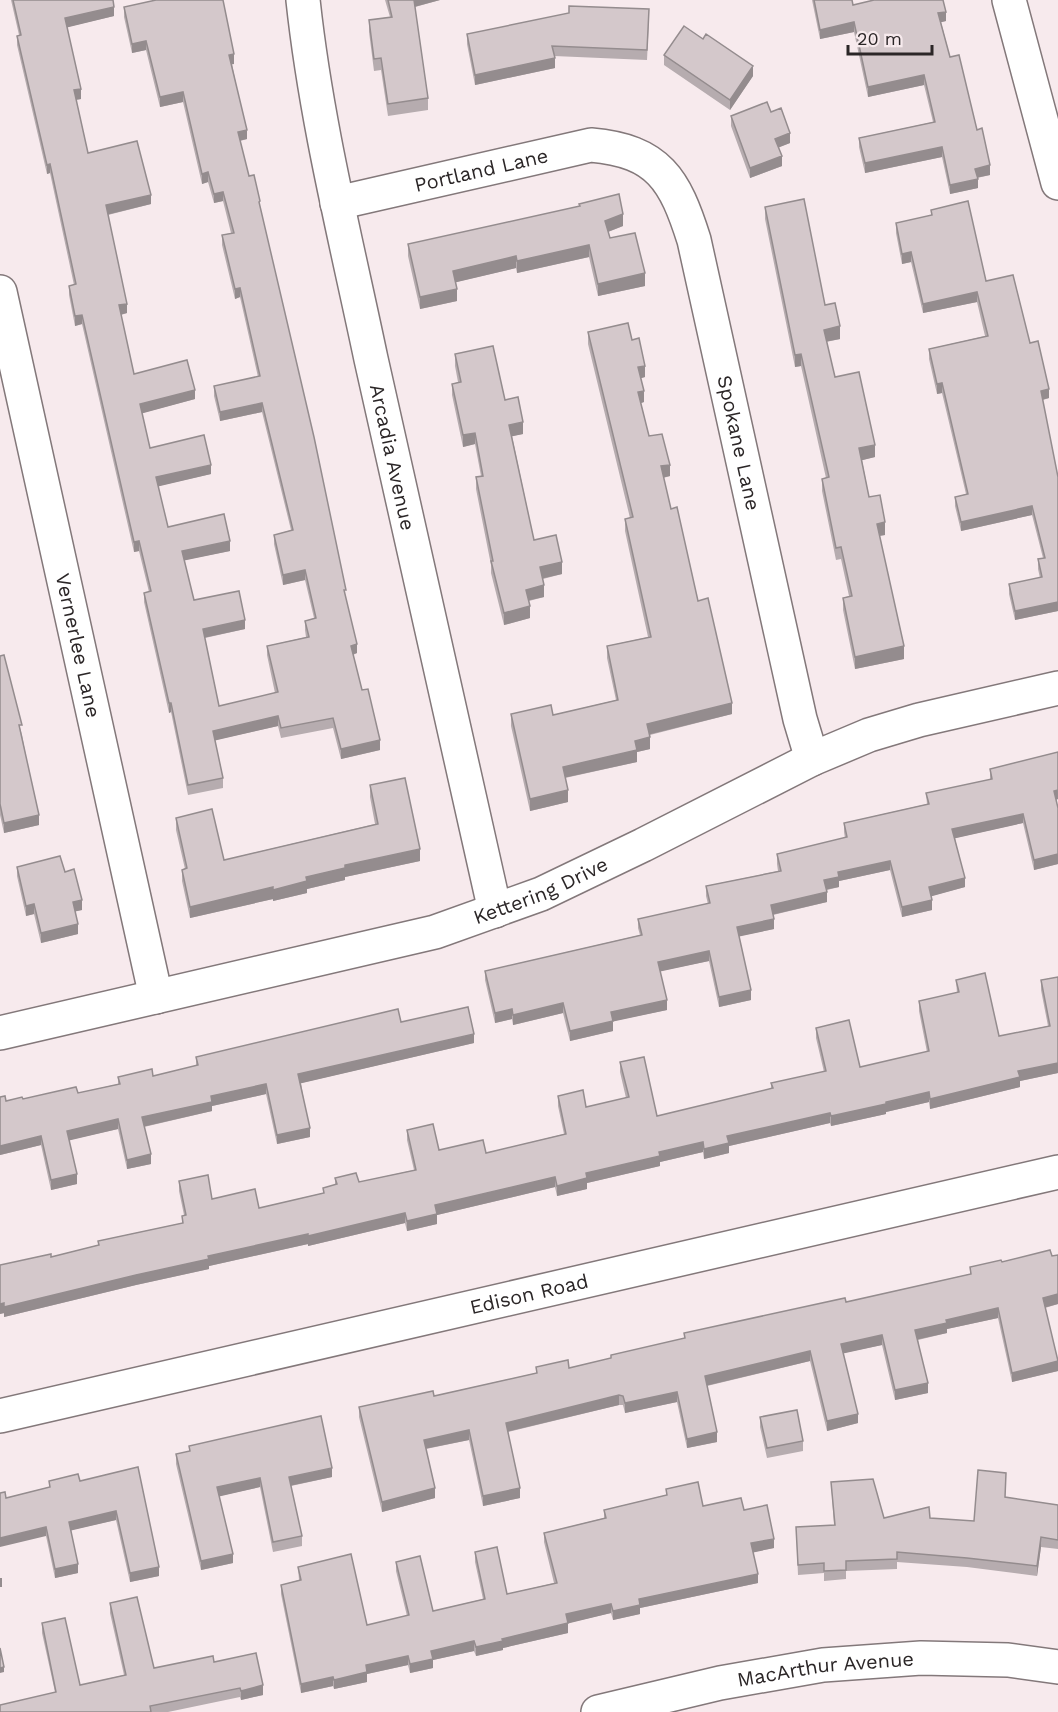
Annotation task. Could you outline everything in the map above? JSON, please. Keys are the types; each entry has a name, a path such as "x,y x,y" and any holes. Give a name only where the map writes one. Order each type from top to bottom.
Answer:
{"street":[{"name":"Arcadia Avenue","path":"303,0 314,79 337,203 432,638 495,911"},
{"path":"1009,0 1058,183"},
{"name":"Portland Lane","path":"337,203 568,149 591,146 626,150"},
{"name":"Spokane Lane","path":"626,150 649,161 666,175 684,207 694,240 800,719 812,759"},
{"name":"Vernerlee Lane","path":"0,292 156,997"},
{"name":"Kettering Drive","path":"0,1033 405,940 495,911 541,894 812,759 869,735 919,720 1058,688"},
{"name":"Edison Road","path":"0,1416 1058,1173"},
{"name":"MacArthur Avenue","path":"598,1712 720,1683 823,1665 921,1658 1008,1660 1058,1667"}],"building":[{"path":"13,0 113,0 114,7 65,18 81,89 74,90 88,153 137,141 151,195 106,205 127,304 119,305 134,374 187,360 195,390 140,404 150,448 204,435 211,465 156,477 168,527 224,514 230,541 182,551 194,600 239,591 245,620 203,629 219,706 278,692 267,646 309,637 305,621 316,618 305,570 283,575 274,535 293,530 262,403 220,412 214,386 260,376 240,288 235,289 222,235 234,233 223,192 214,194 208,172 202,174 183,92 160,97 146,41 132,44 124,7 156,0 223,0 234,54 229,55 247,130 238,132 249,176 254,175 314,437 357,644 351,646 362,690 368,689 380,740 341,749 333,718 281,728 278,716 213,731 223,778 188,785 144,593 151,591 139,541 134,542 82,315 75,316 69,286 76,284 50,164 47,165 17,36 21,35"},
{"path":"388,0 414,0 428,98 388,104 381,58 374,59 369,20 392,17"},
{"path":"814,0 852,0 853,5 874,0 943,0 946,12 938,13 950,57 959,55 977,130 982,128 990,165 975,169 978,179 950,185 942,147 865,163 859,138 935,122 924,75 868,87 854,22 820,30"},
{"path":"569,6 649,9 647,50 552,46 555,58 475,75 467,34 569,13"},
{"path":"684,26 703,39 706,34 753,66 730,100 664,55"},
{"path":"767,102 771,112 781,108 790,133 775,139 782,156 750,168 731,116"},
{"path":"619,194 623,214 605,221 610,238 635,233 645,273 598,284 589,245 517,261 516,256 453,271 457,289 420,297 408,244 580,206 579,204"},
{"path":"804,199 825,305 835,303 840,326 824,330 835,377 859,372 875,445 859,448 869,497 880,495 885,522 877,524 904,646 855,657 843,598 852,596 841,547 836,548 822,479 829,477 801,354 795,355 765,207"},
{"path":"968,201 986,281 1013,275 1030,343 1038,341 1049,389 1041,391 1058,477 1058,602 1015,611 1009,584 1042,577 1038,559 1045,558 1032,506 961,522 955,497 968,494 942,383 937,384 929,349 988,336 977,292 923,304 911,252 902,254 896,223 932,215 931,210"},
{"path":"628,323 632,340 639,338 645,366 638,367 644,391 638,392 649,436 662,434 670,465 661,466 671,509 677,507 698,601 708,598 732,703 647,724 650,737 635,741 637,750 563,767 568,790 530,799 511,714 551,705 553,715 618,700 607,646 651,637 625,519 633,517 588,332"},
{"path":"493,346 505,400 518,397 523,422 509,425 534,540 556,535 562,562 540,567 544,585 526,590 530,606 504,613 491,561 493,561 476,477 483,476 475,433 463,435 452,384 461,382 455,354"},
{"path":"4,655 22,725 19,725 39,815 4,823 0,804 0,656"},
{"path":"1058,752 1058,790 1054,791 1058,808 1058,854 1034,860 1023,814 952,829 965,878 929,887 932,900 902,907 890,861 838,872 839,877 824,880 827,892 771,905 774,919 737,927 751,990 719,997 709,951 658,962 667,1000 611,1012 613,1021 570,1031 563,1003 513,1015 512,1009 495,1013 485,971 642,935 638,919 710,903 706,886 781,871 777,854 847,837 844,823 929,804 926,793 992,779 990,769"},
{"path":"405,778 420,849 345,865 345,868 306,877 307,881 273,890 273,887 190,907 182,870 187,868 176,818 212,809 224,860 378,824 370,785"},
{"path":"60,856 65,872 74,869 82,900 73,902 78,924 41,933 34,904 26,906 17,867"},
{"path":"985,973 999,1036 1050,1026 1041,980 1058,977 1058,1063 1018,1071 1020,1077 930,1099 929,1092 831,1116 830,1113 727,1136 729,1143 704,1149 703,1142 659,1152 660,1156 586,1173 587,1178 557,1186 555,1177 435,1205 437,1214 407,1221 405,1213 208,1256 209,1259 4,1307 4,1303 0,1304 0,1265 51,1254 51,1257 99,1245 98,1241 183,1223 182,1216 186,1215 179,1181 208,1175 212,1199 255,1189 259,1208 324,1193 323,1188 337,1184 335,1178 356,1173 359,1182 416,1170 407,1130 433,1124 439,1150 483,1140 486,1153 566,1134 558,1096 583,1090 586,1107 629,1097 620,1062 644,1057 657,1116 773,1088 771,1083 826,1071 816,1028 849,1020 860,1067 929,1051 919,1001 959,992 956,980"},
{"path":"468,1007 474,1034 298,1074 310,1128 277,1135 266,1084 211,1096 212,1102 142,1117 151,1154 127,1160 118,1119 67,1131 77,1174 51,1180 41,1136 0,1146 0,1097 5,1096 6,1101 76,1087 78,1093 120,1084 118,1077 152,1069 153,1076 198,1065 196,1057 398,1009 401,1022"},
{"path":"1050,1250 1052,1256 1058,1255 1058,1294 1043,1298 1058,1361 1012,1373 998,1308 915,1330 928,1383 895,1390 882,1335 841,1344 858,1414 827,1421 810,1351 705,1376 717,1432 687,1439 677,1392 625,1403 623,1396 619,1395 506,1423 520,1488 483,1496 469,1430 424,1440 435,1488 382,1502 359,1407 433,1391 434,1396 537,1373 536,1367 568,1360 569,1368 611,1358 611,1355 685,1338 684,1333 845,1298 846,1302 971,1274 970,1267"},
{"path":"797,1410 803,1441 767,1448 760,1417"},
{"path":"321,1416 332,1468 289,1477 302,1536 273,1542 260,1478 217,1487 233,1554 201,1561 176,1454 190,1451 189,1446"},
{"path":"138,1467 159,1567 130,1573 116,1511 69,1522 78,1564 55,1569 46,1527 0,1538 0,1493 5,1492 6,1498 50,1487 49,1481 78,1474 80,1481"},
{"path":"978,1470 1006,1473 1005,1497 1058,1505 1058,1540 1041,1537 1037,1566 897,1552 897,1559 846,1561 846,1570 824,1571 824,1563 798,1565 796,1527 835,1525 831,1482 873,1479 884,1518 929,1507 930,1518 974,1521"},
{"path":"698,1482 703,1506 741,1498 744,1510 767,1505 774,1539 751,1543 758,1574 639,1599 640,1605 613,1611 611,1604 566,1614 568,1623 476,1647 474,1641 431,1651 433,1659 410,1664 408,1656 366,1665 367,1672 334,1680 333,1677 301,1684 281,1585 301,1580 298,1567 351,1554 367,1625 409,1615 396,1562 420,1556 433,1611 485,1599 475,1552 497,1547 507,1594 557,1583 544,1533 606,1518 604,1510 667,1495 666,1489"},
{"path":"137,1597 154,1668 213,1656 214,1662 256,1653 263,1685 241,1691 240,1688 150,1706 151,1712 0,1712 0,1705 56,1692 42,1623 65,1618 80,1685 126,1675 110,1603"},
{"path":"0,1648 4,1667 0,1668"}]}
